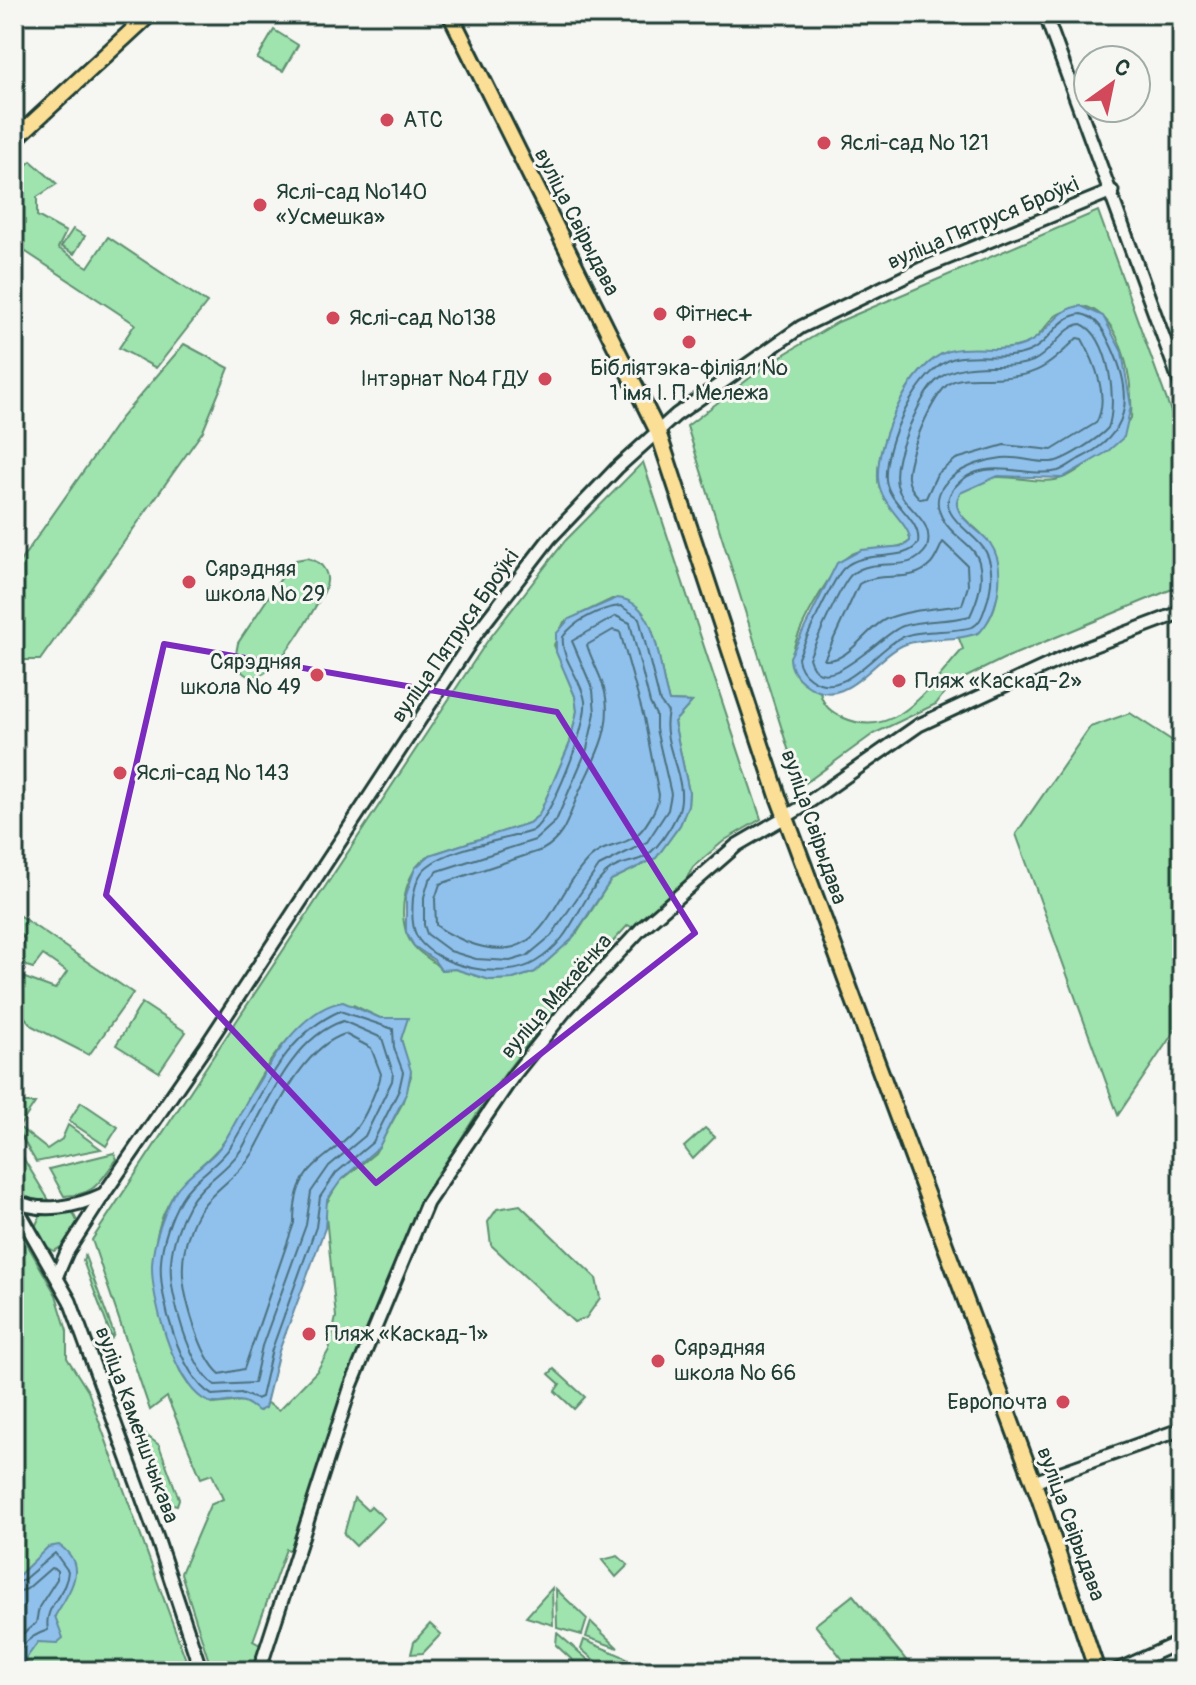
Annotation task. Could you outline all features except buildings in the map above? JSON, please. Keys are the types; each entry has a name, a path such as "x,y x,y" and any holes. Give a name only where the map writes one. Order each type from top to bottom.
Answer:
{"main road":[{"path":"14,140 150,14"},
{"name":"вуліца Свірыдава","path":"450,14 658,432 786,816 1034,1482 1097,1671"}],"street":[{"path":"1045,14 1182,388"},
{"name":"вуліца Пятруся Броўкі","path":"83,1228 511,585 608,478 658,432 747,362 801,327 923,268 1112,191"},
{"name":"вуліца Макаёнка","path":"259,1671 351,1386 427,1203 514,1075 598,975 690,884 737,845 786,816 919,725 1076,652 1182,612"},
{"path":"14,1202 36,1208 68,1206 104,1194"},
{"name":"вуліца Каменшчыкава","path":"14,1202 57,1275 157,1538 201,1671"},
{"path":"57,1275 83,1228 81,1215 68,1206"},
{"path":"30,1231 34,1216 49,1207"},
{"path":"43,1252 59,1257 67,1252"},
{"path":"1034,1482 1182,1429"},
{"path":"1115,1671 1182,1641"}],"highlighted area":[{"path":"164,644 557,712 695,933 376,1183 106,895"}],"green space":[{"path":"274,30 298,45 283,71 257,59"},
{"path":"31,161 57,184 37,197 37,216 66,232 58,248 88,267 108,237 207,303 156,368 119,348 135,324 14,244 14,176"},
{"path":"1098,211 1182,442 1182,585 1003,659 950,685 936,704 873,734 800,787 687,426 768,364 838,322","holes":["1087,307 1100,314 1110,325 1124,355 1131,418 1096,455 1066,477 1043,481 996,477 972,484 960,493 958,510 984,537 995,561 998,588 992,614 976,634 958,636 963,649 926,692 897,715 881,722 863,723 835,713 825,705 820,692 797,677 794,647 818,596 845,559 859,552 899,546 910,541 906,526 883,496 878,477 879,461 891,422 911,385 937,357 952,351 1017,347 1035,339 1060,313"]},
{"path":"73,229 85,236 74,254 61,247"},
{"path":"184,344 229,368 203,431 40,660 14,660 14,570 120,419"},
{"path":"643,462 761,819 725,840 693,867 683,885 633,928 628,925 610,945 615,949 541,1028 476,1116 420,1211 375,1310 293,1551 286,1549 253,1641 262,1646 254,1671 212,1671 181,1573 210,1505 223,1499 212,1474 201,1478 167,1397 150,1410 92,1240 486,643 565,541","holes":["612,599 628,601 639,609 648,622 669,701 692,702 674,722 689,792 688,806 680,825 656,858 611,880 577,933 535,972 513,979 490,980 455,969 441,970 416,949 407,935 403,910 408,883 421,862 430,855 529,823 539,815 570,743 577,711 575,696 554,645 564,622","353,1005 380,1018 407,1018 401,1039 411,1076 402,1104 375,1153 338,1183 325,1206 336,1317 329,1350 317,1371 279,1410 267,1403 260,1411 243,1401 214,1404 188,1384 182,1375 165,1330 155,1281 154,1257 157,1233 165,1210 184,1182 223,1143 263,1072 285,1042 313,1018"]},
{"path":"307,558 325,570 327,580 324,592 296,637 270,669 256,677 245,674 235,659 238,643 288,568 296,560"},
{"path":"1130,713 1182,747 1182,1020 1118,1115 1016,834 1090,727"},
{"path":"14,912 133,993 89,1055 32,1026 14,1004 14,974 55,989 67,972 43,955 33,968 14,962 25,939 14,931"},
{"path":"142,1003 186,1032 159,1072 116,1045"},
{"path":"81,1102 118,1127 106,1146 69,1121"},
{"path":"14,1103 35,1103 19,1127 47,1149 62,1139 68,1125 101,1149 36,1162 14,1124"},
{"path":"705,1128 715,1137 693,1159 684,1147"},
{"path":"14,1143 50,1202 36,1202 19,1194 14,1177"},
{"path":"114,1153 117,1159 105,1175 96,1186 84,1193 64,1196 49,1169"},
{"path":"520,1205 596,1278 600,1298 586,1318 574,1322 491,1245 488,1222 497,1209"},
{"path":"54,1211 72,1211 78,1223 64,1245 54,1251 46,1246 35,1227 40,1216"},
{"path":"14,1221 56,1295 67,1331 67,1358 88,1391 190,1671 14,1671"},
{"path":"85,1256 114,1334 112,1338 83,1261"},
{"path":"554,1369 585,1397 574,1409 555,1391 560,1384 549,1374"},
{"path":"146,1435 159,1445 179,1499 177,1505 169,1503 162,1471 144,1442"},
{"path":"354,1498 367,1510 371,1506 384,1518 356,1546 344,1534"},
{"path":"618,1556 628,1565 616,1577 602,1560"},
{"path":"552,1588 553,1625 526,1617"},
{"path":"556,1589 587,1619 582,1635 557,1628"},
{"path":"853,1595 915,1671 852,1671 815,1625"},
{"path":"591,1622 618,1648 586,1637"},
{"path":"430,1624 441,1634 423,1653 411,1654 414,1642"},
{"path":"557,1633 601,1671 584,1671 556,1645"},
{"path":"584,1640 627,1658 614,1671 607,1671 581,1649"}],"water":[{"path":"1081,306 1103,316 1122,352 1131,406 1124,437 1107,452 1062,478 998,476 960,493 957,502 959,511 990,543 998,564 996,601 980,632 906,644 858,680 833,693 819,691 804,683 794,671 790,657 837,563 861,550 904,546 910,541 906,528 884,498 878,478 883,444 909,386 935,358 949,351 1019,347 1036,339 1065,311"},
{"path":"617,598 631,602 642,611 650,624 669,701 692,702 674,722 689,792 688,805 680,825 656,858 611,880 571,940 535,972 513,979 490,980 455,969 441,970 434,960 414,946 406,932 406,895 415,868 430,855 529,823 539,815 570,743 577,711 575,696 556,652 556,634 569,619"},
{"path":"343,1002 380,1018 408,1018 401,1039 411,1071 407,1092 379,1147 342,1179 327,1200 325,1228 279,1351 265,1408 259,1411 239,1401 208,1402 192,1389 183,1375 160,1317 152,1265 159,1229 173,1195 221,1145 260,1079 290,1038 324,1008"},
{"path":"59,1545 68,1553 75,1570 71,1589 55,1616 63,1638 57,1643 38,1642 25,1660 31,1671 14,1671 14,1580 48,1547"}],"place":[{"name":"АТС","path":"387,120"},
{"name":"Яслі-сад № 121","path":"824,143"},
{"name":"Яслі-сад №140 «Усмешка»","path":"260,205"},
{"name":"Фітнес+","path":"660,314"},
{"name":"Яслі-сад №138","path":"333,318"},
{"name":"Бібліятэка-філіял № 1 імя І. П. Мележа","path":"689,342"},
{"name":"Інтэрнат №4 ГДУ","path":"545,379"},
{"name":"Сярэдняя школа № 29","path":"189,582"},
{"name":"Сярэдняя школа № 49","path":"317,675"},
{"name":"Пляж «Каскад-2»","path":"899,681"},
{"name":"Яслі-сад № 143","path":"120,773"},
{"name":"Пляж «Каскад-1»","path":"309,1334"},
{"name":"Сярэдняя школа № 66","path":"658,1361"},
{"name":"Европочта","path":"1063,1402"}]}
